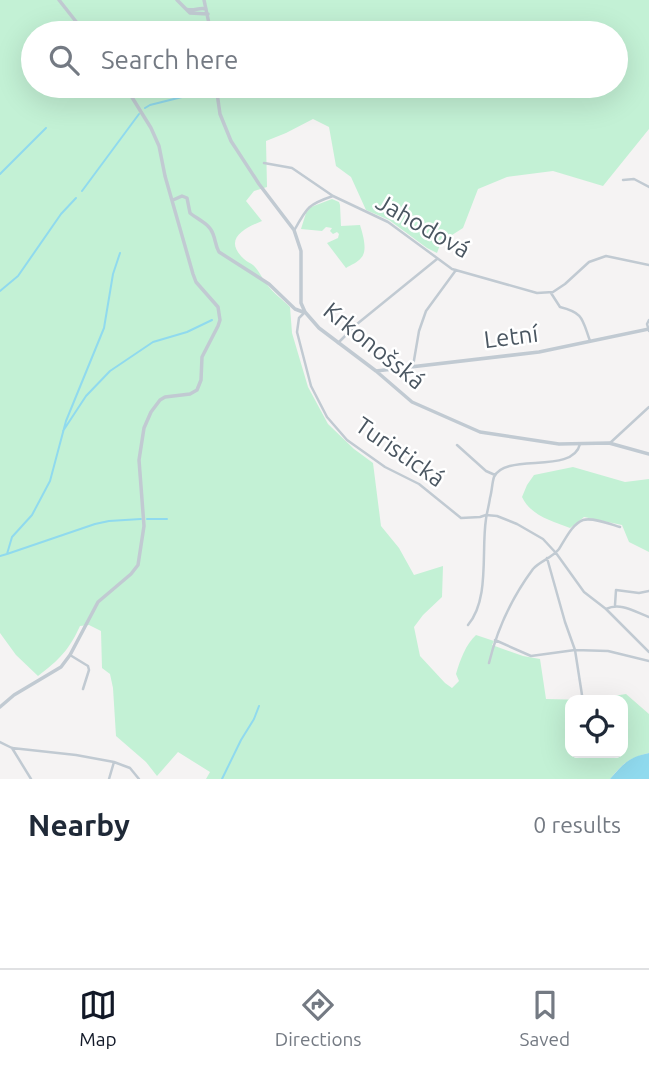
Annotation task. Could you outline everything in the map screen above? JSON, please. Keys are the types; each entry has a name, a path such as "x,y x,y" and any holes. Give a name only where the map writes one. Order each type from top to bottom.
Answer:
{"street":[{"path":"59,0 76,21"},
{"path":"177,0 184,9 192,13 207,12"},
{"path":"197,9 203,0"},
{"path":"203,0 209,21"},
{"path":"184,9 192,11 201,8 207,12"},
{"path":"0,708 14,695 56,671 70,655 98,602 131,574 140,561 144,515 139,460 144,428 155,405 162,398 190,394 197,390 201,380 202,357 220,320 218,307 196,282 156,138 132,98"},
{"name":"Krkonošská","path":"218,98 220,114 231,141 294,230 301,251 301,299 305,312 338,343 412,402 480,432 559,444 609,443 649,454"},
{"name":"Jahodová","path":"264,163 292,167 333,196 387,222 452,269 537,293 551,293"},
{"path":"623,180 634,179 649,187"},
{"path":"173,200 182,196 187,198 190,213 210,228 219,252 269,284 295,309 305,312"},
{"path":"294,230 309,207 333,196"},
{"path":"590,341 578,313 559,307 551,293 565,284 584,265 601,256 649,265"},
{"path":"338,343 437,259"},
{"path":"413,366 419,331 426,311 456,270"},
{"name":"Turistická","path":"305,312 299,318 297,332 311,386 327,417 347,440 385,467 419,484 461,518 497,516 543,538 579,586 649,652"},
{"path":"649,320 649,329"},
{"name":"Letní","path":"376,371 527,354 649,329"},
{"path":"609,443 649,407"},
{"path":"468,625 473,619 483,584 486,515 495,475 501,468 510,465 546,463 573,456 580,444"},
{"path":"457,446 486,471 495,475"},
{"path":"489,663 495,639 517,595 535,567 556,553 576,524 588,519 620,527"},
{"path":"547,558 575,649 582,695"},
{"path":"615,605 616,590 639,593 649,591"},
{"path":"606,610 615,605 649,617"},
{"path":"495,639 531,656 575,649 608,651 649,661"},
{"path":"70,655 88,666 83,689"},
{"path":"0,742 12,748 114,762 130,768 139,779"},
{"path":"12,748 31,779"},
{"path":"109,779 114,762"}],"green space":[{"path":"0,0 649,0 649,129 603,186 553,171 507,177 478,189 463,228 441,242 437,253 389,220 366,210 351,177 336,166 329,127 313,119 266,141 267,187 254,191 246,201 262,221 238,235 235,246 290,307 292,333 308,387 328,424 373,463 381,526 399,548 414,575 443,566 442,597 414,627 420,656 452,688 459,681 456,674 464,653 476,635 494,641 492,645 540,659 546,699 565,699 565,758 628,758 628,696 649,714 649,753 627,762 610,779 206,779 210,772 178,752 157,776 146,762 116,736 113,688 110,674 102,668 101,631 89,625 80,626 63,654 38,676 16,655 0,633"},
{"path":"332,199 340,205 341,226 360,225 365,247 358,261 346,268 327,243 338,238 337,232 333,234 330,231 332,228 326,227 322,231 301,229 311,207"},
{"path":"573,467 625,482 649,479 649,552 629,542 622,525 584,517 570,528 543,517 526,504 522,497 534,475"}],"water":[{"path":"649,753 649,779 610,779 627,762"}],"waterway":[{"path":"145,108 178,98"},
{"path":"82,191 139,114"},
{"path":"0,174 46,128"},
{"path":"0,291 18,276 61,214 76,198"},
{"path":"0,556 7,554 12,537 32,515 50,481 66,421 104,328 113,274 120,253"},
{"path":"63,431 86,396 110,371 153,342 187,332 212,320"},
{"path":"7,554 95,524 141,519"},
{"path":"147,519 167,519"},
{"path":"222,779 259,706"}]}
